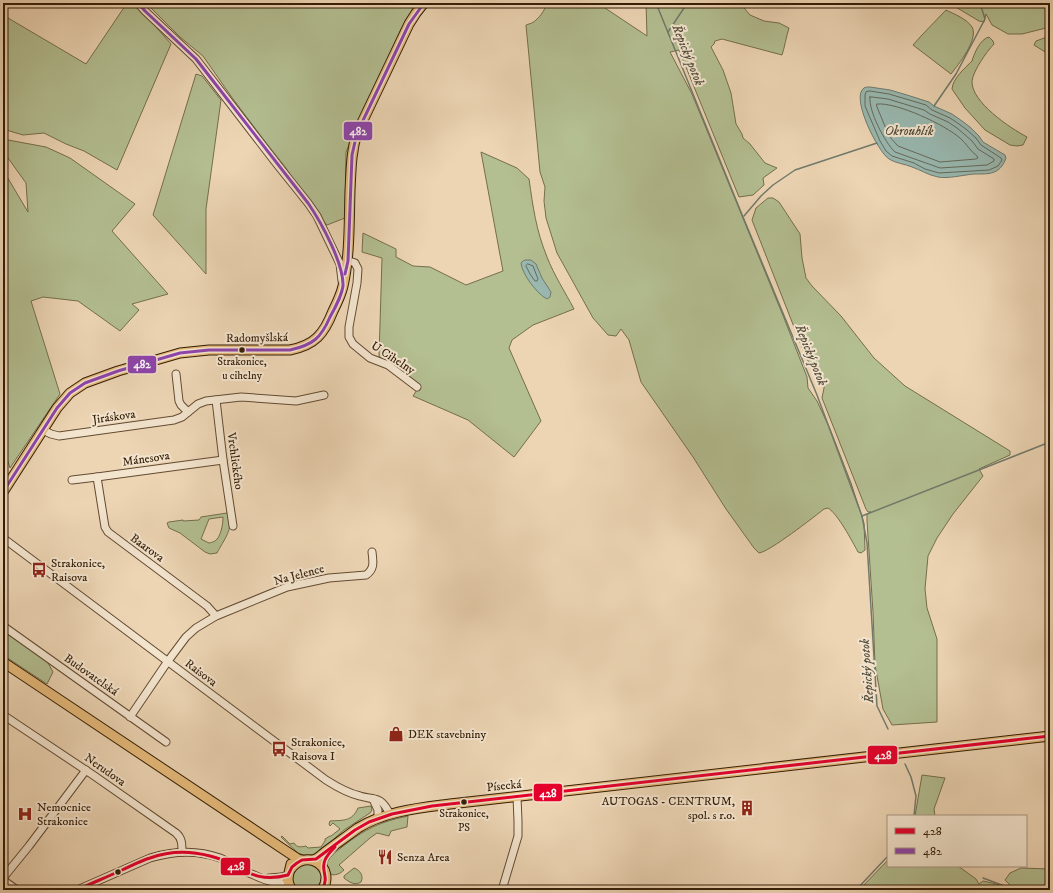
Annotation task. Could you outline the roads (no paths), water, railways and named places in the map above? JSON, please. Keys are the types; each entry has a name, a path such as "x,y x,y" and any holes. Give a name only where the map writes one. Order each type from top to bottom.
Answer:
{"main road":[{"name":"Radomyšlská","path":"3,492 57,408 70,392 85,383 118,371 180,353 209,350 290,350 307,345 320,336 337,304 343,287 352,155 357,134 403,37 416,12 424,3"},
{"path":"3,662 298,859 312,860 320,865 326,875 326,881 322,890"},
{"name":"Písecká","path":"312,860 319,857 359,828 378,818 390,814 432,806 518,800 728,773 1050,736"},
{"name":"Písecká","path":"323,868 326,858 339,842"},
{"path":"275,843 291,862 288,881 291,888"},
{"path":"289,873 297,862 302,860"}],"street":[{"path":"138,3 196,59 206,71 238,115 308,203 344,262"},
{"name":"U Cihelny","path":"344,262 352,261 358,268 357,283 349,327 349,337 353,344 370,358 388,365 417,387"},
{"path":"176,374 179,401 188,412"},
{"name":"Jiráskova","path":"43,430 59,436 174,420 182,417 202,402 216,400 241,397 296,401 324,395"},
{"name":"Vrchlického","path":"216,400 233,526"},
{"name":"Mánesova","path":"72,480 223,460"},
{"name":"Baarova","path":"97,477 105,527 108,532 207,606 216,616"},
{"name":"Raisova","path":"4,541 168,661 326,780 338,788 350,793 379,800 390,814"},
{"name":"Na Jelence","path":"130,717 186,637 205,622 216,616 287,587 329,578 366,575 371,572 373,567 372,552"},
{"name":"Budovatelská","path":"3,626 166,742"},
{"name":"Nerudova","path":"3,714 86,770 179,836 182,843 182,852"},
{"path":"17,890 3,879 86,770"},
{"path":"373,799 378,810 378,818"},
{"name":"Písecká","path":"502,890 518,836 518,800"},
{"path":"81,889 150,858 159,855 182,852 204,854 221,859 248,873 274,882 286,884 291,888"},
{"path":"263,878 281,877 289,873"}],"water":[{"name":"Okrouhlík","path":"870,87 890,90 929,102 934,106 952,114 970,127 983,142 1005,155 1006,158 1004,164 997,171 989,173 938,177 894,162 884,154 878,146 863,113 860,102 861,93 864,88"},
{"path":"525,260 531,260 536,264 542,278 551,292 550,297 547,299 539,293 524,273 521,263"}],"waterway":[{"name":"Řepický potok","path":"656,3 817,395 862,516 867,543 877,706 888,729"},
{"path":"668,32 684,8 685,3"},
{"path":"934,106 956,74 985,19 980,3"},
{"path":"744,216 761,196 773,185 795,170 877,143"},
{"path":"862,516 1050,442"},
{"name":"Řepický potok","path":"905,764 911,777 916,796 914,815"},
{"name":"Řepický potok","path":"856,890 887,857"},
{"path":"983,878 1015,890"}],"place":[{"name":"Strakonice, u cihelny","path":"242,350"},
{"name":"Strakonice, Raisova","path":"39,570"},
{"name":"DEK stavebniny","path":"396,734"},
{"name":"Strakonice, Raisova I","path":"279,749"},
{"name":"Strakonice, PS","path":"464,802"},
{"name":"AUTOGAS - CENTRUM, spol. s r.o.","path":"747,808"},
{"name":"Nemocnice Strakonice","path":"25,814"},
{"name":"Senza Area","path":"385,857"}]}
